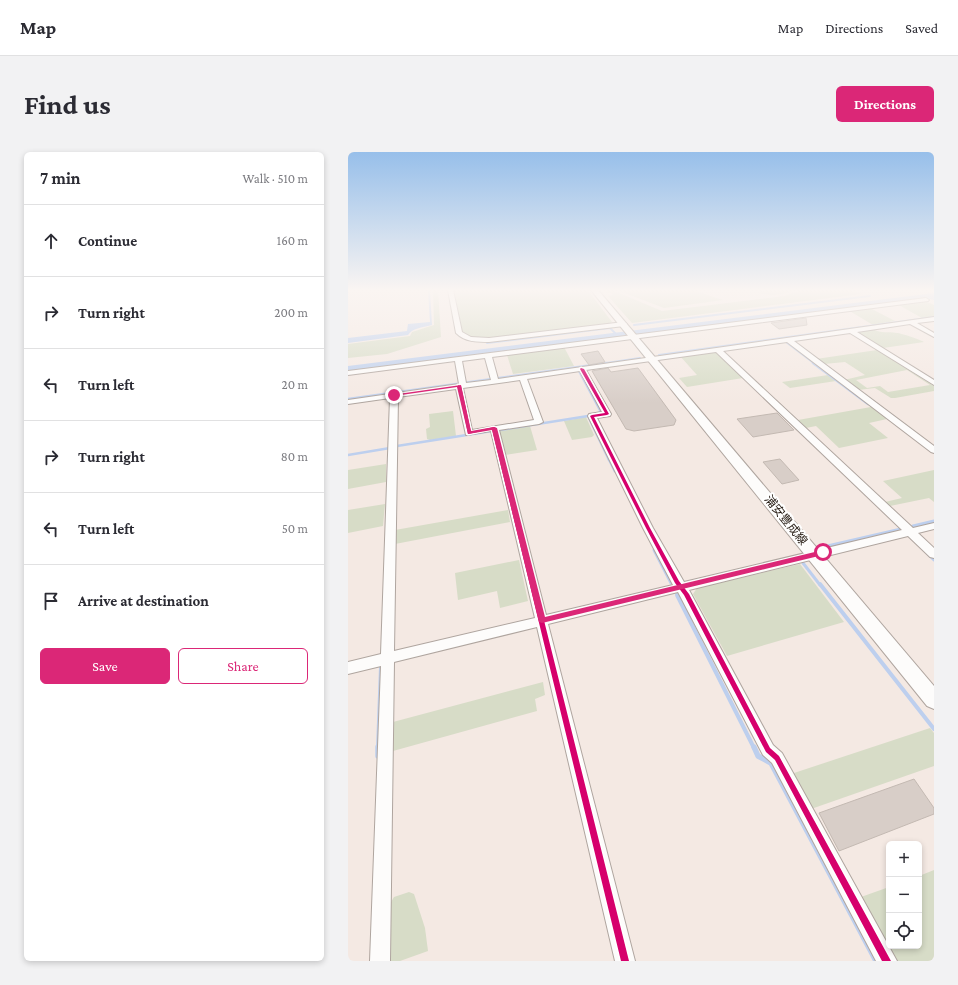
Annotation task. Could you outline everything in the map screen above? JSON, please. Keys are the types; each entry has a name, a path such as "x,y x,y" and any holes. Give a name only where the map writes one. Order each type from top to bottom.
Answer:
{"main road":[{"name":"浦安豊成線","path":"627,328 934,700"}],"street":[{"path":"458,328 459,333 463,337 471,340 489,340 609,328"},
{"path":"348,373 701,328"},
{"path":"348,402 494,379 523,377 582,369 868,328"},
{"path":"921,328 934,335"},
{"path":"851,330 934,383"},
{"path":"788,339 934,450"},
{"path":"718,349 934,554"},
{"path":"488,356 494,379"},
{"path":"458,359 469,432 539,422 523,377"},
{"path":"582,369 607,414 592,416 648,528 677,582 686,594 768,750 777,758 887,961"},
{"path":"380,961 394,395"},
{"path":"494,428 625,961"},
{"path":"348,668 934,526"}],"green space":[{"path":"425,328 440,328 441,337 387,354 348,358 348,344 410,336 412,332"},
{"path":"461,328 577,328 484,339 472,338 462,332"},
{"path":"872,329 902,334 924,342 883,348 856,332"},
{"path":"564,347 574,366 513,374 507,355"},
{"path":"877,350 934,386 934,391 891,398 875,388 858,390 844,380 865,375 845,362 824,364 816,359","holes":["907,370 930,385 888,392 880,386 867,388 856,380"]},
{"path":"715,351 743,378 687,387 679,378 697,375 680,356"},
{"path":"828,375 836,381 790,388 782,382"},
{"path":"871,407 887,419 869,423 888,438 839,448 816,426 806,428 798,420"},
{"path":"453,411 456,436 430,440 427,439 426,429 430,427 429,414"},
{"path":"586,417 594,435 592,437 572,440 564,421"},
{"path":"530,426 537,450 505,455 498,431"},
{"path":"386,464 386,482 348,489 348,470"},
{"path":"934,470 934,502 929,498 890,506 885,502 902,498 883,481"},
{"path":"385,504 383,526 348,533 348,510"},
{"path":"508,510 510,522 395,544 395,530"},
{"path":"519,560 528,601 500,608 497,591 458,600 455,573"},
{"path":"800,564 844,622 727,656 693,594 697,588"},
{"path":"543,682 545,695 535,699 537,711 393,751 393,722"},
{"path":"930,728 934,733 934,766 811,809 791,774"},
{"path":"934,870 934,961 894,961 888,949 922,949 922,875"},
{"path":"886,888 886,945 861,897"},
{"path":"409,892 414,894 425,928 428,951 400,961 390,961 391,902 394,897"}],"water":[{"path":"407,328 419,328 415,329 408,335 348,343 348,338 407,331"},
{"path":"655,328 690,328 348,371 348,366"}],"building":[{"path":"598,351 605,362 589,365 581,354"},
{"path":"608,368 611,372 638,368 676,420 674,425 634,431 626,429 592,371"},
{"path":"777,413 794,430 753,437 737,419"},
{"path":"780,459 799,480 782,484 763,462"},
{"path":"914,779 934,808 934,814 839,851 819,813"}],"waterway":[{"path":"487,343 610,328 616,334"},
{"path":"659,355 856,328"},
{"path":"786,342 815,364"},
{"path":"602,364 640,358"},
{"path":"602,364 607,363"},
{"path":"813,363 868,404"},
{"path":"348,399 602,364"},
{"path":"579,371 601,412 598,413"},
{"path":"588,416 592,414"},
{"path":"500,430 588,416"},
{"path":"588,416 609,460"},
{"path":"397,446 492,431 493,434"},
{"path":"348,455 390,448"},
{"path":"609,459 615,471"},
{"path":"913,526 934,521"},
{"path":"823,547 901,529"},
{"path":"654,550 671,583"},
{"path":"928,554 934,560"},
{"path":"803,563 820,585"},
{"path":"820,584 934,729"},
{"path":"677,595 754,748"},
{"path":"378,748 381,667"},
{"path":"754,747 758,756 771,763 876,961"},
{"path":"378,748 378,756"}],"cycle path":[{"path":"582,369 607,414 592,416 648,528 677,582 686,594 768,750 777,758 887,961"},
{"path":"459,386 469,433 494,428 625,961"}],"route":[{"path":"394,395 459,386 469,432 494,428 542,620 823,552"}]}
